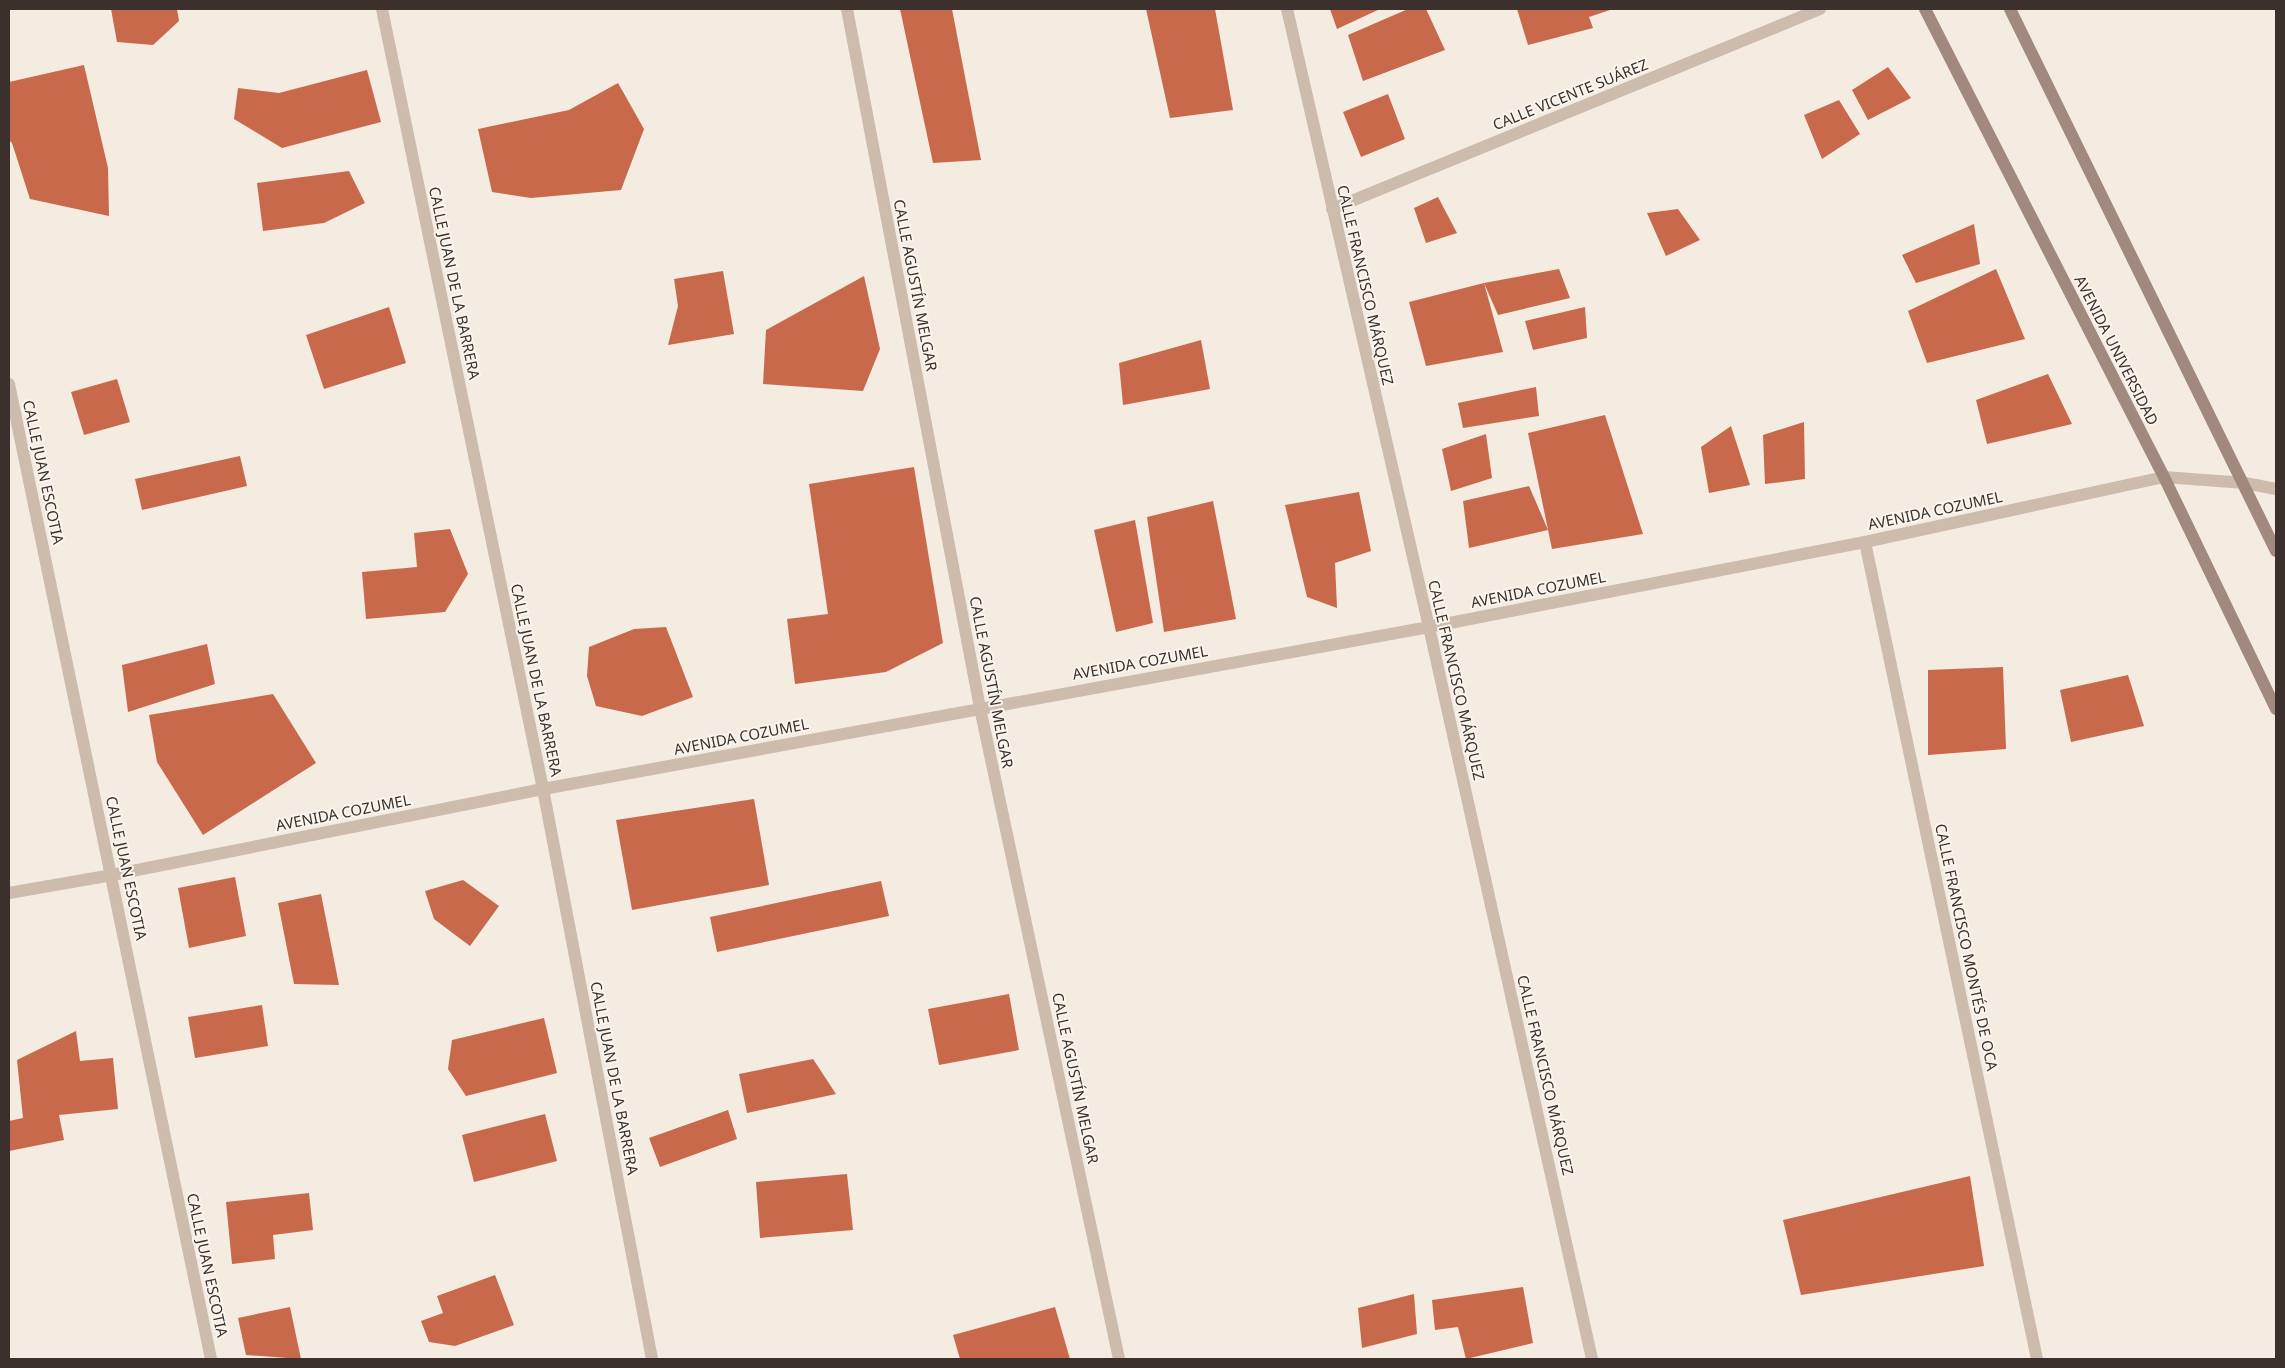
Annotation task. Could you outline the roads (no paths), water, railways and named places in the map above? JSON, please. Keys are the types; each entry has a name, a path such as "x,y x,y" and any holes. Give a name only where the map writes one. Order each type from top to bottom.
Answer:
{"main road":[{"name":"AVENIDA UNIVERSIDAD","path":"1924,9 2164,478 2276,709"},
{"path":"2010,9 2245,483 2276,550"}],"street":[{"name":"CALLE JUAN DE LA BARRERA","path":"382,9 542,789 652,1359"},
{"name":"CALLE AGUSTÍN MELGAR","path":"847,9 980,708 1119,1359"},
{"name":"CALLE FRANCISCO MÁRQUEZ","path":"1287,9 1429,626 1592,1359"},
{"name":"CALLE VICENTE SUÁREZ","path":"1332,209 1820,9"},
{"name":"CALLE JUAN ESCOTIA","path":"9,384 211,1359"},
{"name":"AVENIDA COZUMEL","path":"9,892 112,875 542,789 1429,626 1865,542 2164,478 2245,483 2276,489"},
{"name":"CALLE FRANCISCO MONTÉS DE OCA","path":"1865,542 2037,1359"}]}
